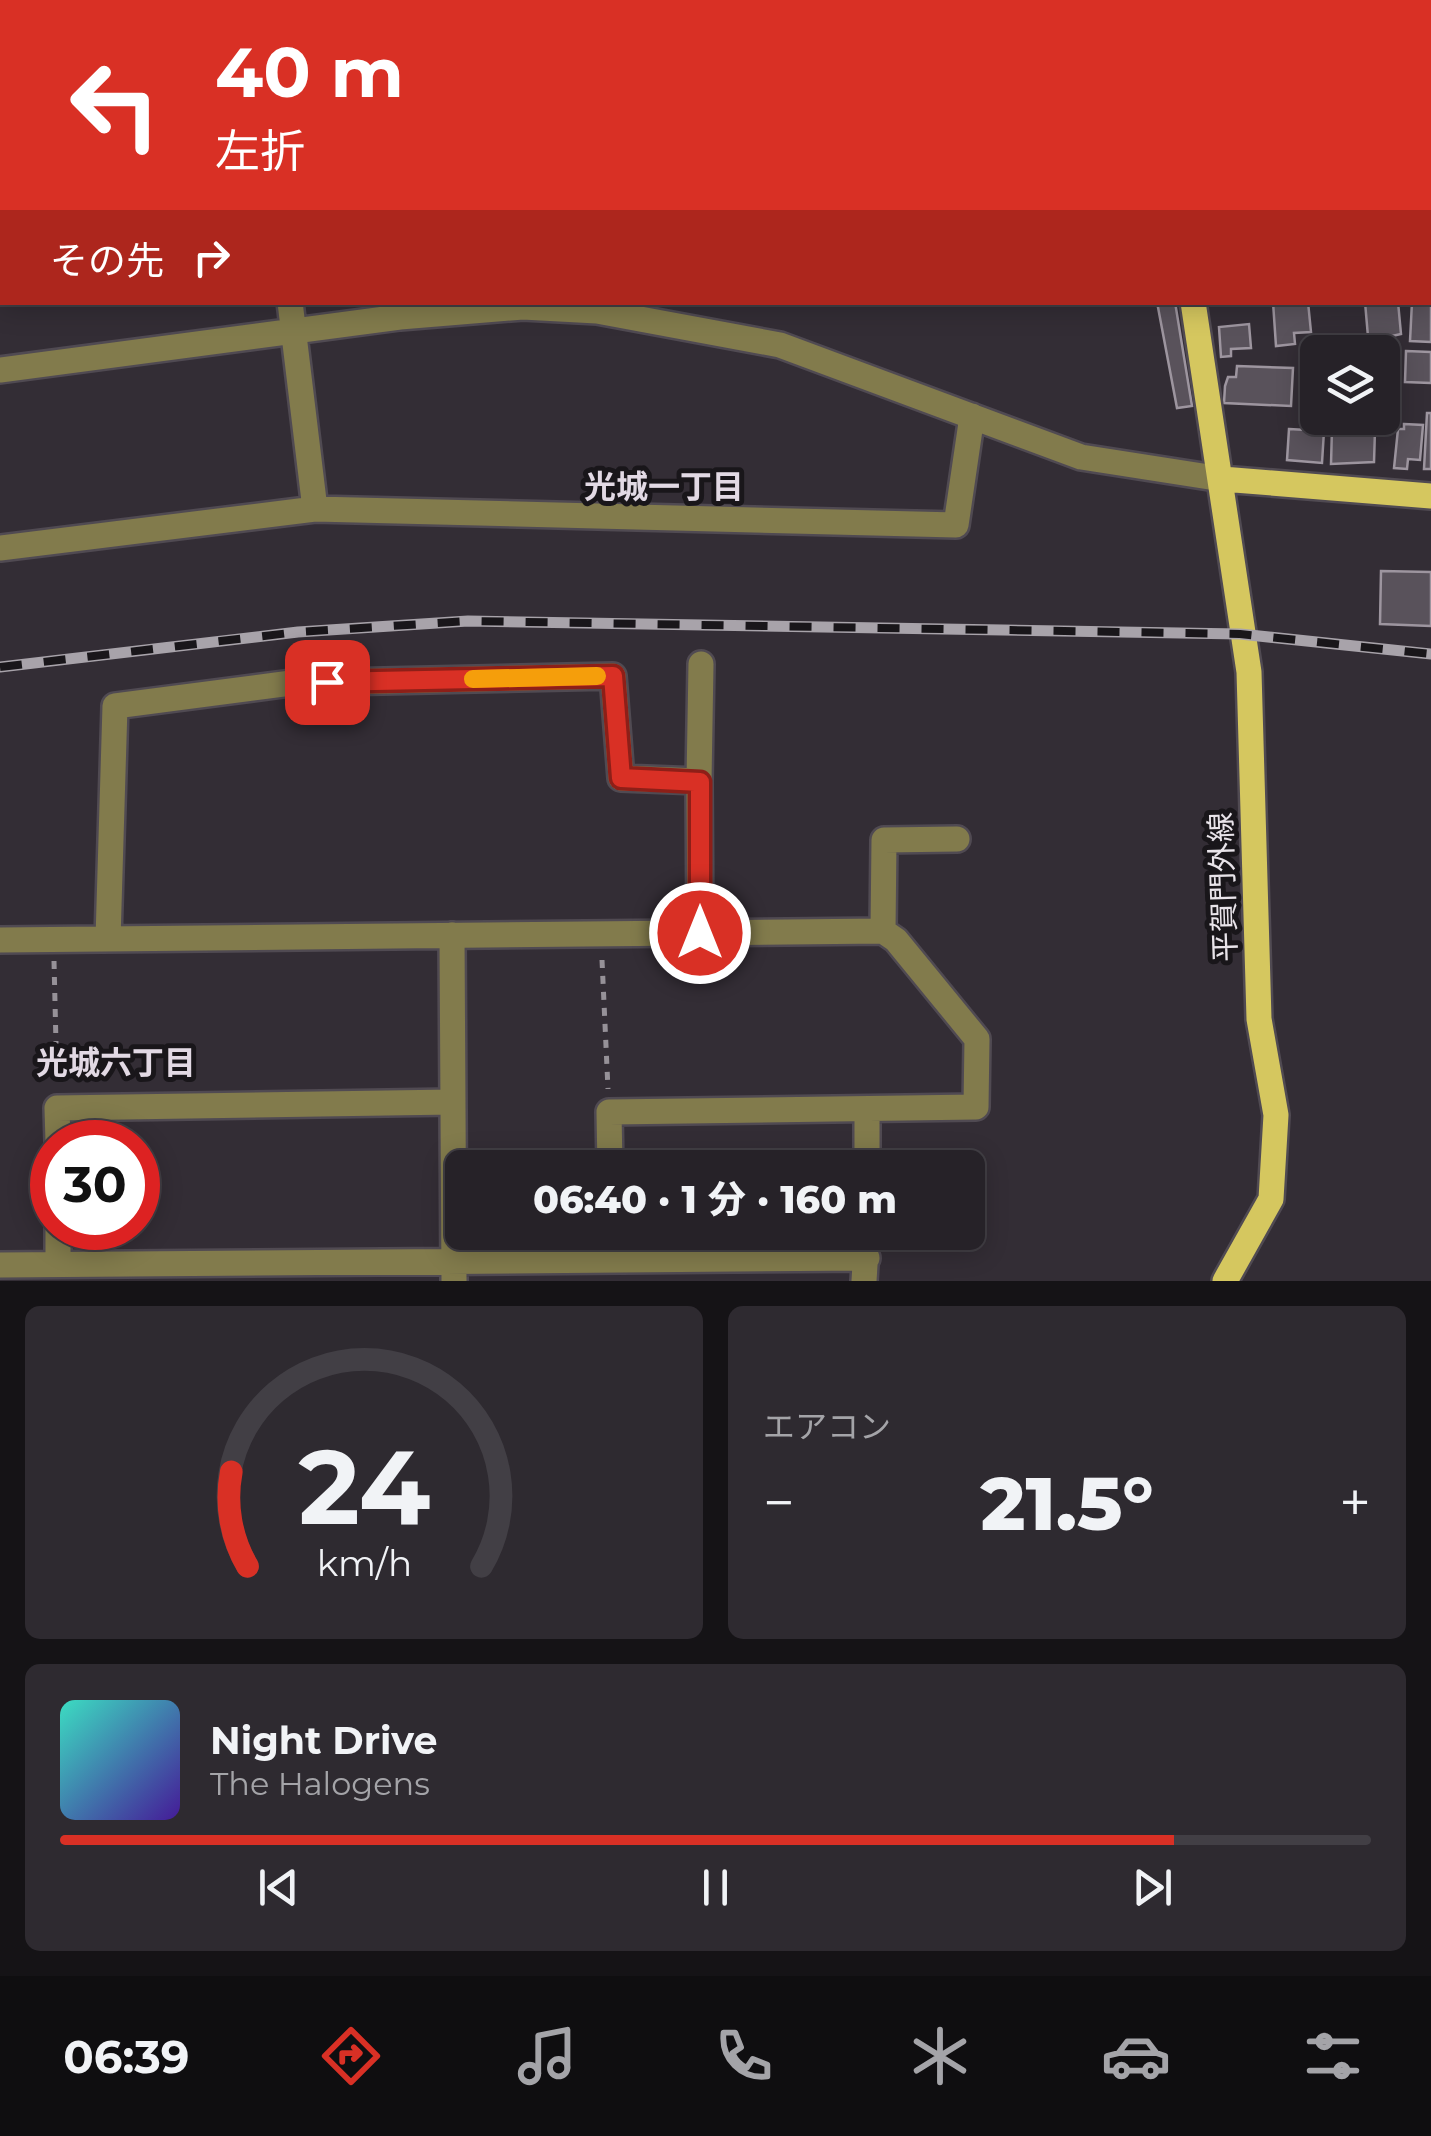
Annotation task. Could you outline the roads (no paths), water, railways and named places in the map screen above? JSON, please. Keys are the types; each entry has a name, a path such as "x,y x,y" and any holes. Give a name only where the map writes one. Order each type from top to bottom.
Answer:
{"main road":[{"name":"平賀門外線","path":"1193,305 1222,479 1240,634 1249,672 1259,1019 1276,1115 1271,1199 1224,1281"},
{"path":"1222,479 1431,496"}],"street":[{"path":"291,305 315,509"},
{"path":"0,370 295,331 523,307 596,307 780,345 1081,456 1222,479"},
{"path":"0,548 315,509 956,525 972,416"},
{"path":"700,933 702,664"},
{"path":"108,939 115,706 291,683 613,676 621,778 700,782"},
{"path":"883,931 884,840 957,839"},
{"path":"0,940 883,931 896,940 977,1038 976,1106 609,1112 610,1150"},
{"path":"452,936 454,1270"},
{"path":"57,1120 57,1108 453,1102"},
{"path":"867,1109 867,1150"},
{"path":"58,1250 58,1264"},
{"path":"611,1250 611,1260"},
{"path":"0,1265 454,1270 611,1260 866,1257"}],"railway":[{"path":"0,667 298,632 468,621 1240,634 1431,654"}],"district":[{"name":"光城一丁目","path":"664,486"},
{"name":"光城六丁目","path":"116,1062"}]}
